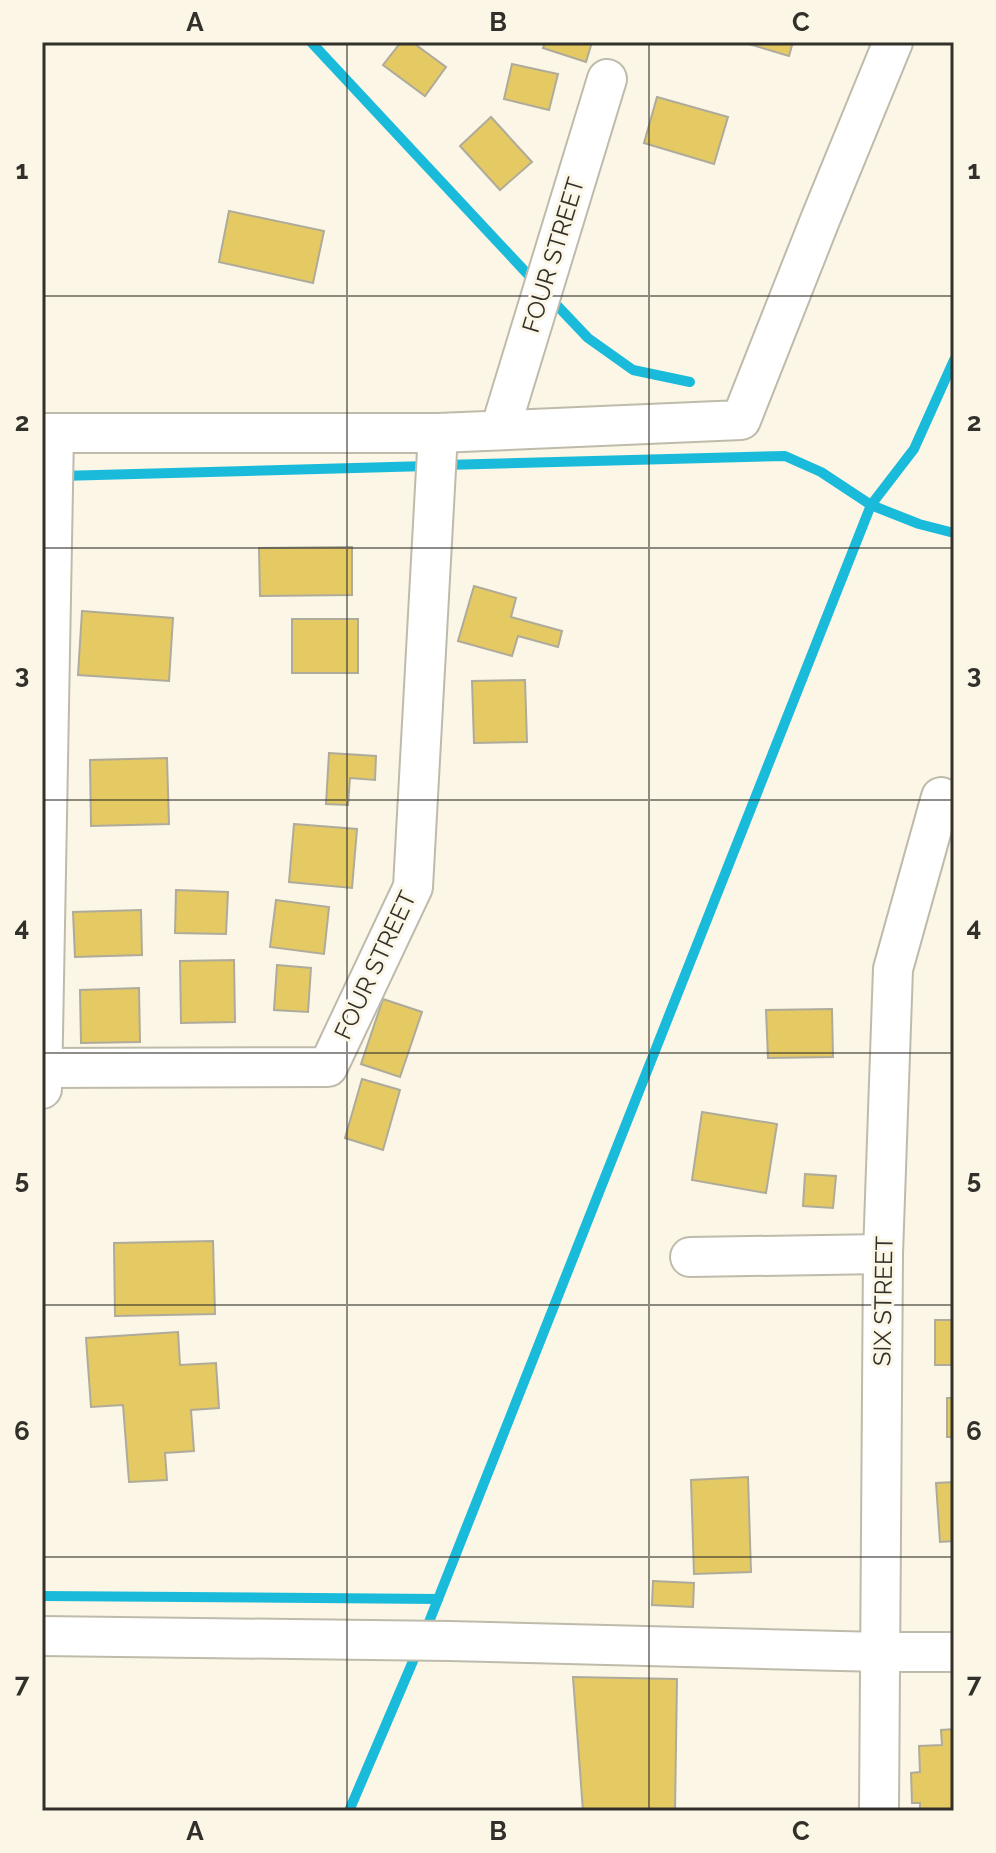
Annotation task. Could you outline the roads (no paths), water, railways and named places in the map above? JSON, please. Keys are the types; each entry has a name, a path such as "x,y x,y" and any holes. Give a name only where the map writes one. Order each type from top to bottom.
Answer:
{"street":[{"path":"42,1089 53,522 48,433 438,433 741,420 893,42"},
{"name":"FOUR STREET","path":"500,430 607,79"},
{"name":"FOUR STREET","path":"42,1068 328,1067 413,887 438,433"},
{"name":"SIX STREET","path":"879,1811 883,1254 893,969 941,797"},
{"path":"690,1257 883,1254"},
{"path":"42,1636 954,1652"}],"waterway":[{"path":"311,42 535,282"},
{"path":"549,297 588,338 633,370 690,382"},
{"path":"425,1632 871,505 914,449 954,360"},
{"path":"444,465 785,456 821,472 871,505 919,524 954,533"},
{"path":"60,476 428,466"},
{"path":"42,1596 438,1599"},
{"path":"349,1811 419,1647"}]}
